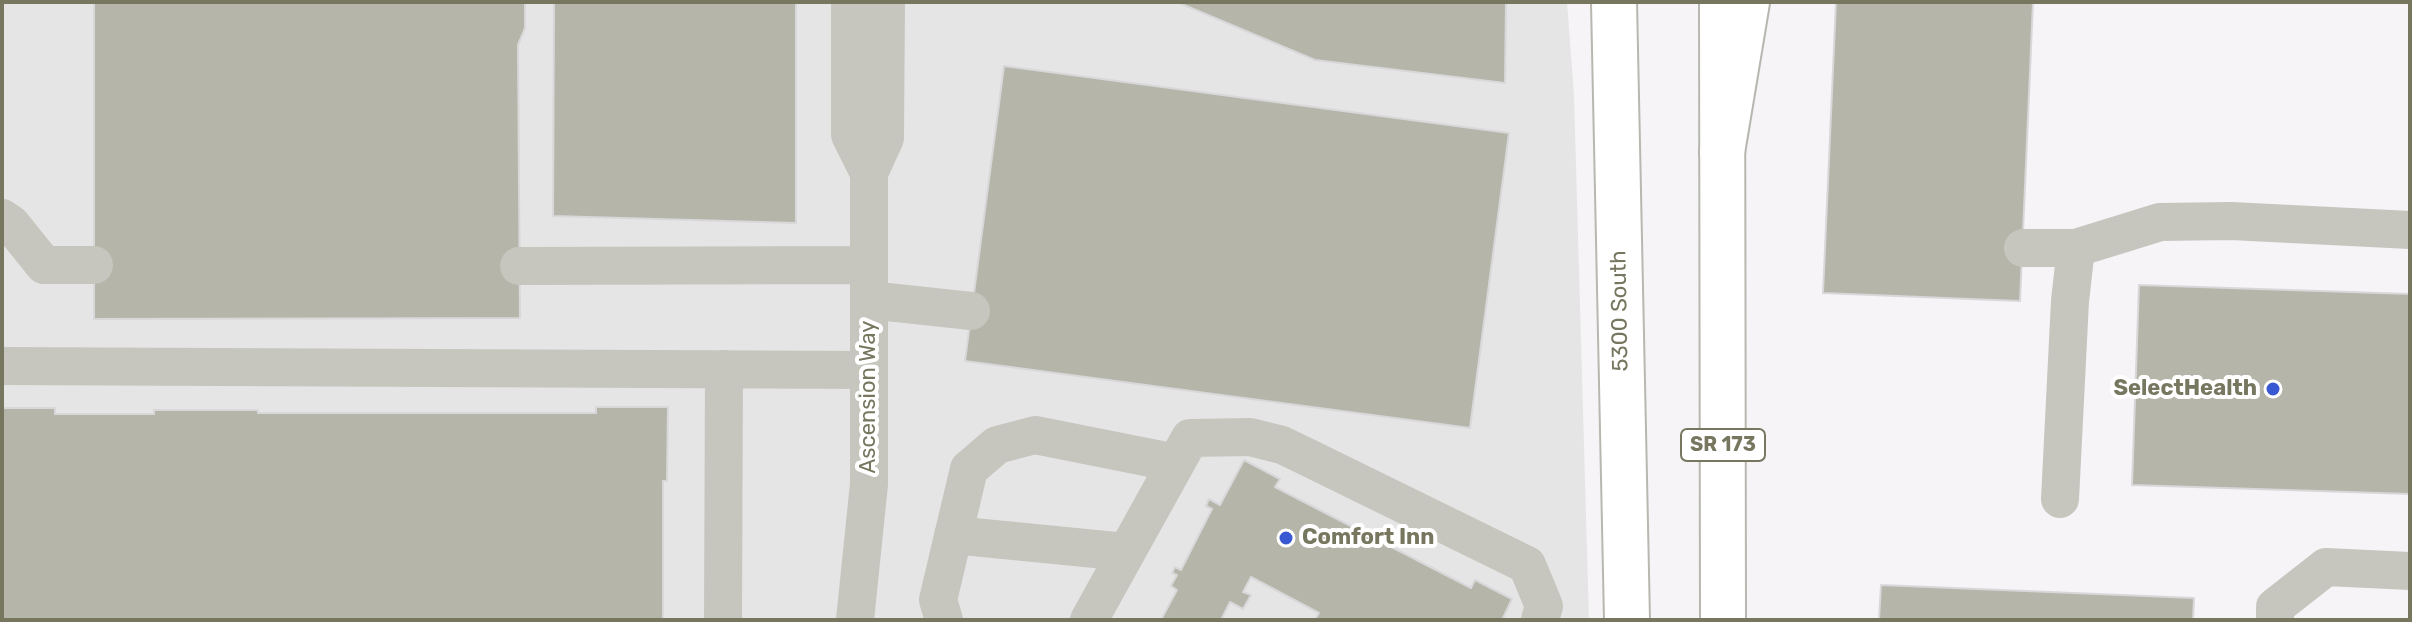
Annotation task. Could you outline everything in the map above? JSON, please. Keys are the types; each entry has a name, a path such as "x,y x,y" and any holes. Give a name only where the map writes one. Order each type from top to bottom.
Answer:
{"main road":[{"name":"5300 South","path":"1614,2 1627,620"},
{"name":"SR 173","path":"1722,2 1723,620"},
{"path":"1722,152 1747,2"}],"street":[{"name":"Ascension Way","path":"850,2 850,135 869,173"},
{"name":"Ascension Way","path":"855,620 869,484 869,173 885,138 886,2"},
{"path":"2,218 11,224 44,265 94,265"},
{"path":"2023,248 2076,248 2160,222 2231,221 2410,230"},
{"path":"2060,499 2070,301 2076,248"},
{"path":"519,266 869,282 971,311"},
{"path":"2,366 869,370"},
{"path":"723,620 724,369"},
{"path":"944,620 938,600 969,469 997,445 1035,435 1176,463"},
{"path":"1094,618 1126,552 1190,438 1250,437 1282,445 1527,565 1544,606 1540,620"},
{"path":"953,535 1126,552"},
{"path":"2275,620 2275,607 2326,567 2410,571"}],"shaded area":[{"path":"2,2 1567,2 1574,95 1589,620 2,620"}],"building":[{"path":"94,2 525,2 525,28 518,45 520,318 94,319"},
{"path":"554,2 796,2 796,223 553,216"},
{"path":"1177,2 1506,2 1505,83 1315,60"},
{"path":"1836,2 2033,2 2020,301 1823,293"},
{"path":"1004,66 1509,133 1470,428 965,361"},
{"name":"SelectHealth","path":"2139,285 2410,294 2410,494 2132,485"},
{"path":"596,407 668,407 667,481 663,481 663,620 2,620 2,408 55,408 55,414 154,414 154,410 596,413"},
{"name":"Comfort Inn","path":"1244,460 1280,479 1275,487 1471,588 1475,580 1512,599 1502,620 1315,620 1319,613 1251,577 1243,592 1251,595 1243,609 1230,602 1221,620 1161,620 1177,590 1171,586 1177,575 1172,573 1175,567 1181,570 1212,509 1206,506 1209,499 1220,505"},
{"path":"1881,585 2194,598 2193,620 1879,620"}],"place":[{"name":"SelectHealth","path":"2273,389"},
{"name":"Comfort Inn","path":"1286,538"}]}
